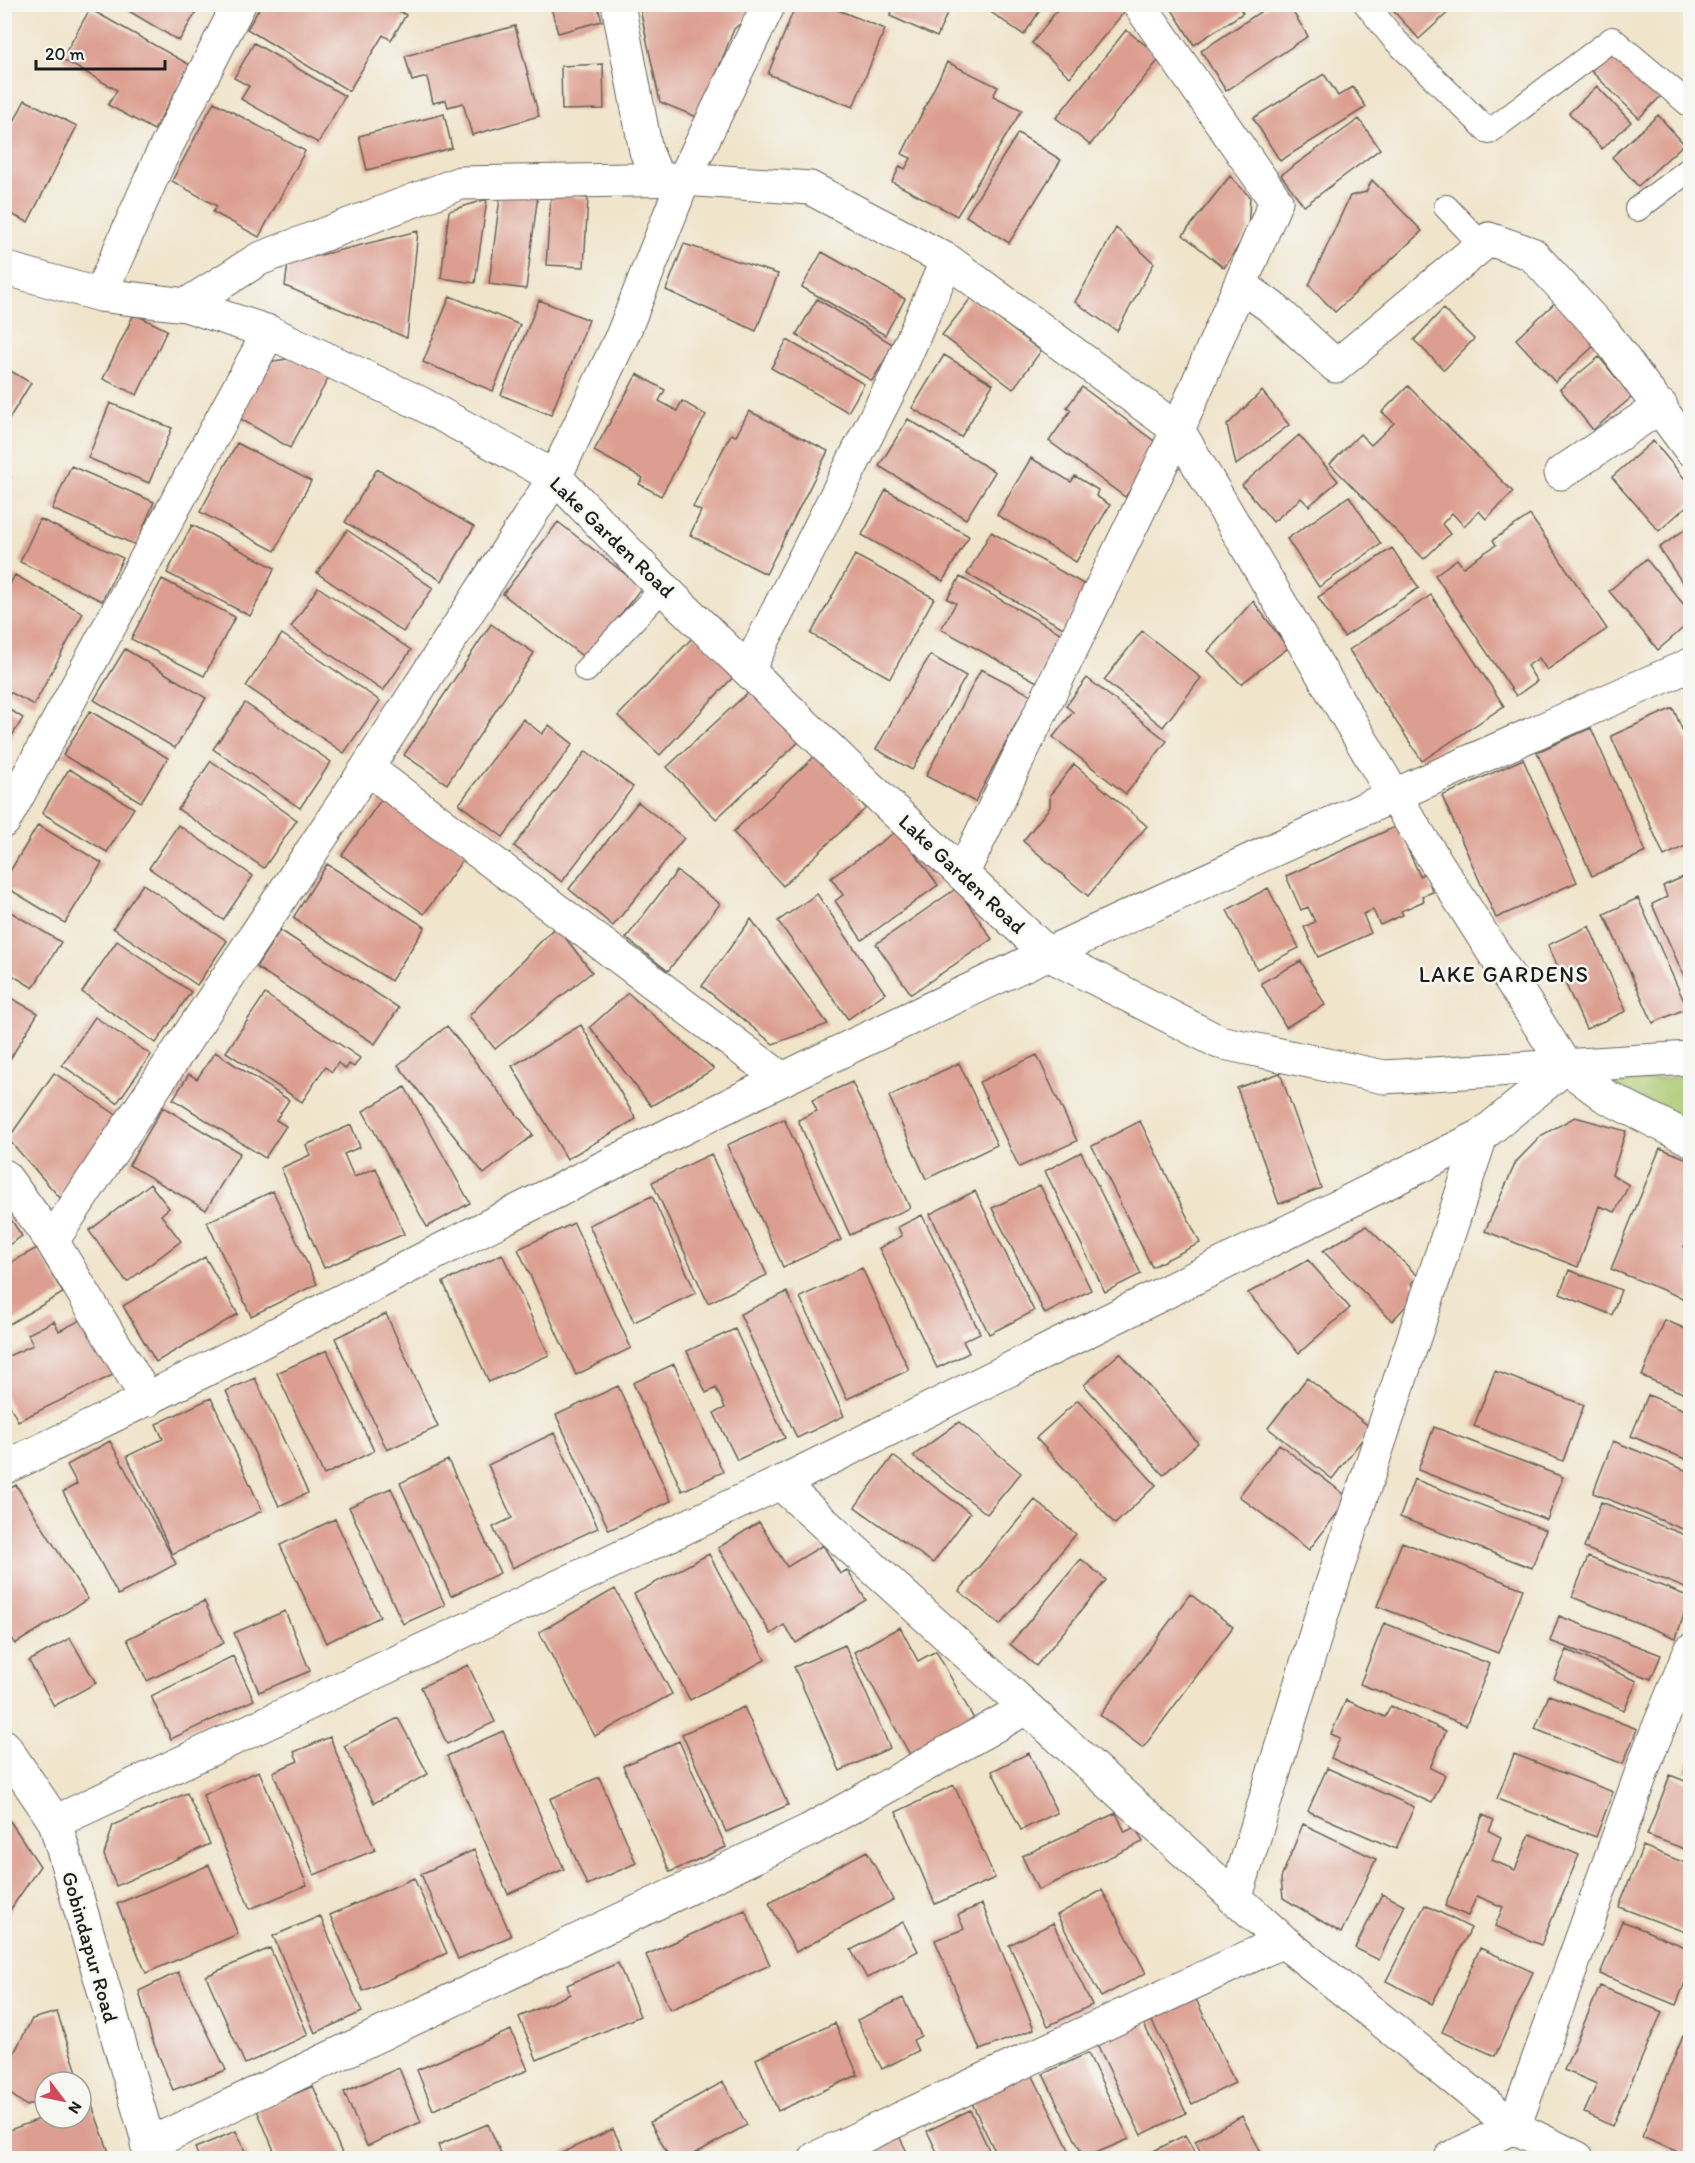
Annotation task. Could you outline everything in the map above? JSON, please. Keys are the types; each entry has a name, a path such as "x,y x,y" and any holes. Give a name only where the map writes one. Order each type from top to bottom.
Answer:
{"street":[{"path":"100,295 159,161 239,4"},
{"path":"618,4 646,151 671,179"},
{"path":"52,1241 367,768 555,477 623,334 671,179 769,4"},
{"path":"962,874 1178,430 1276,201 1139,4"},
{"path":"186,305 259,259 460,183 671,179 810,188 947,260 1178,430 1393,794 1566,1067 1605,1096 1690,1139"},
{"path":"1241,285 1274,309 1336,366 1489,239 1532,254 1603,331 1661,406 1690,449"},
{"path":"749,668 896,377 947,260"},
{"name":"Lake Garden Road","path":"5,270 100,295 186,305 269,332 420,403 555,477 663,588 749,668 869,787 1048,954 1219,1042 1384,1077 1566,1067"},
{"path":"4,821 269,332"},
{"path":"1561,472 1661,406"},
{"path":"4,1468 148,1401 783,1079 1393,794 1690,665"},
{"path":"367,768 783,1079"},
{"path":"55,1822 780,1483 1481,1136 1566,1067 1690,1058"},
{"path":"1235,1900 1320,1620 1481,1136"},
{"path":"4,1176 52,1241 148,1401"},
{"path":"780,1483 1235,1900 1283,1941 1514,2127 1576,2158"},
{"path":"1450,2158 1514,2127 1650,1749 1690,1651"},
{"path":"150,2152 808,1831 1026,1708"},
{"name":"Gobindapur Road","path":"8,1764 55,1822 150,2152"},
{"path":"816,2158 1283,1941"}],"lane":[{"path":"1366,4 1394,39 1489,132 1612,39 1690,105"},
{"path":"1637,209 1690,169"},
{"path":"1446,207 1482,245"},
{"path":"586,670 663,588"}],"green space":[{"path":"1690,1076 1690,1122 1608,1083"}],"building":[{"path":"117,4 201,4 179,41"},
{"path":"262,4 388,4 406,15 391,40 383,35 349,91 247,29"},
{"path":"550,4 597,4 602,21 558,33"},
{"path":"639,4 751,4 748,17 734,29 699,118 660,102"},
{"path":"796,4 823,4 885,29 853,107 768,74"},
{"path":"895,4 951,4 937,37 890,16"},
{"path":"988,4 1044,4 1024,35 985,8"},
{"path":"1062,4 1121,4 1125,11 1070,77 1032,43"},
{"path":"1177,4 1237,4 1243,13 1194,45 1171,8"},
{"path":"1272,4 1288,4 1308,36 1226,91 1201,51"},
{"path":"1387,4 1450,4 1453,8 1419,39"},
{"path":"90,9 190,65 154,130 108,105 117,90 62,59"},
{"path":"515,26 539,116 472,135 463,103 448,107 446,100 433,103 427,77 412,81 405,56"},
{"path":"1126,30 1161,57 1090,145 1056,118"},
{"path":"254,43 345,96 318,143 241,99 249,86 234,78"},
{"path":"1616,46 1663,94 1639,118 1591,71"},
{"path":"947,62 998,87 993,96 1022,110 957,216 892,182 900,166 905,169 911,158 902,154"},
{"path":"603,64 604,109 562,110 561,66"},
{"path":"1324,74 1338,96 1353,87 1366,107 1280,161 1253,118"},
{"path":"1597,86 1631,122 1602,149 1569,113"},
{"path":"25,100 77,126 28,222 4,211 4,141"},
{"path":"214,102 305,151 259,237 213,212 217,206 172,181"},
{"path":"444,114 452,148 367,170 359,136"},
{"path":"1658,115 1684,144 1638,186 1612,157"},
{"path":"1359,119 1380,149 1304,206 1281,175"},
{"path":"1018,133 1061,160 1009,243 966,216"},
{"path":"1230,176 1250,197 1248,231 1224,268 1183,235"},
{"path":"1372,180 1422,231 1335,312 1309,285 1350,196 1366,192"},
{"path":"501,190 538,194 526,289 489,284"},
{"path":"551,195 588,198 584,267 546,265"},
{"path":"487,199 475,283 441,278 449,211"},
{"path":"1116,228 1154,263 1117,331 1075,302"},
{"path":"418,231 407,338 285,286 288,263"},
{"path":"684,244 778,274 756,331 666,290"},
{"path":"822,252 905,299 885,335 802,287"},
{"path":"450,296 520,325 493,391 423,362"},
{"path":"971,298 1041,351 1013,389 942,335"},
{"path":"817,299 894,345 872,381 796,335"},
{"path":"1559,299 1598,342 1555,382 1516,339"},
{"path":"539,300 589,320 551,415 501,395"},
{"path":"1443,309 1474,339 1444,370 1414,340"},
{"path":"134,314 167,330 137,395 103,379"},
{"path":"787,340 864,384 848,412 771,368"},
{"path":"944,355 993,384 961,437 912,408"},
{"path":"1599,357 1632,397 1593,430 1560,389"},
{"path":"293,358 329,377 290,448 239,418 268,362"},
{"path":"4,367 31,383 4,427"},
{"path":"637,374 665,390 659,401 677,411 682,401 706,415 661,496 639,484 643,478 594,451"},
{"path":"1408,386 1513,492 1486,519 1479,511 1464,526 1452,513 1442,524 1450,534 1424,559 1330,464 1360,434 1371,445 1394,423 1382,412"},
{"path":"1082,387 1162,447 1125,497 1049,441 1071,410 1067,407"},
{"path":"1262,391 1289,425 1236,465 1227,425"},
{"path":"110,403 172,428 149,483 88,458"},
{"path":"749,411 828,451 766,574 690,535 701,511 693,507 731,434 736,436"},
{"path":"908,419 995,472 966,519 879,466"},
{"path":"1299,435 1338,481 1309,506 1301,498 1273,522 1242,485"},
{"path":"1653,441 1690,485 1690,503 1659,531 1612,477"},
{"path":"237,443 311,481 275,551 200,512"},
{"path":"1031,458 1071,482 1075,476 1098,490 1096,496 1110,505 1076,562 997,515"},
{"path":"71,466 154,502 136,545 52,509"},
{"path":"377,469 474,527 442,581 345,522"},
{"path":"4,474 11,477 4,490"},
{"path":"886,490 969,536 943,581 862,535"},
{"path":"1349,496 1381,544 1319,587 1287,539"},
{"path":"1530,515 1607,629 1547,670 1539,658 1527,666 1537,681 1516,696 1435,575 1457,559 1463,567 1496,545 1493,540"},
{"path":"40,519 123,558 102,601 20,562"},
{"path":"558,522 642,587 586,659 503,594"},
{"path":"192,525 275,568 250,616 167,573"},
{"path":"1690,526 1690,594 1659,548"},
{"path":"347,530 433,588 403,632 317,573"},
{"path":"991,532 1089,587 1065,629 967,574"},
{"path":"1392,548 1419,588 1344,637 1318,597"},
{"path":"855,555 934,598 890,678 811,634"},
{"path":"1646,559 1690,612 1690,622 1658,650 1609,591"},
{"path":"15,575 83,613 34,705 4,689 4,595"},
{"path":"960,577 1064,635 1037,682 941,629 956,603 947,599"},
{"path":"162,579 235,617 204,676 131,639"},
{"path":"318,587 411,650 383,691 291,627"},
{"path":"1431,595 1504,706 1422,761 1349,650"},
{"path":"1253,601 1288,648 1241,684 1208,651"},
{"path":"491,624 534,653 447,784 404,755"},
{"path":"1142,631 1201,678 1163,727 1104,680"},
{"path":"282,634 380,701 344,753 246,686"},
{"path":"695,635 736,674 660,755 618,716"},
{"path":"125,649 206,698 175,748 94,700"},
{"path":"930,655 966,676 912,770 876,749"},
{"path":"981,669 1031,695 975,802 926,776"},
{"path":"1087,678 1167,741 1126,794 1053,737 1073,712 1066,706"},
{"path":"755,686 803,738 716,819 667,767"},
{"path":"245,703 331,762 300,808 213,749"},
{"path":"4,706 23,718 4,749"},
{"path":"1673,708 1690,748 1690,844 1664,856 1611,736"},
{"path":"90,711 168,758 141,802 63,755"},
{"path":"523,719 542,734 549,725 573,744 503,837 459,804"},
{"path":"1591,728 1646,852 1592,876 1537,752"},
{"path":"586,751 633,787 562,882 514,846"},
{"path":"817,754 866,808 783,886 733,832"},
{"path":"1523,759 1577,882 1496,918 1442,796"},
{"path":"211,761 297,820 264,868 178,809"},
{"path":"1074,764 1147,826 1088,896 1023,841 1050,807 1050,795"},
{"path":"69,769 134,808 107,852 42,813"},
{"path":"385,794 467,854 424,914 342,855"},
{"path":"638,802 684,838 613,926 569,889"},
{"path":"38,825 102,863 65,923 4,886 4,881"},
{"path":"178,825 253,876 223,920 149,868"},
{"path":"1397,826 1420,876 1425,873 1433,892 1422,896 1424,901 1401,911 1403,915 1380,925 1373,910 1363,914 1371,933 1318,957 1304,927 1315,922 1308,907 1301,910 1286,876"},
{"path":"898,830 938,885 862,940 835,901 843,895 831,878"},
{"path":"327,864 425,927 391,981 293,918"},
{"path":"677,871 720,904 668,971 626,938"},
{"path":"1690,874 1690,990 1652,904 1667,897 1663,886"},
{"path":"143,884 227,941 197,985 113,928"},
{"path":"957,888 992,939 911,994 876,944"},
{"path":"1268,888 1299,948 1257,969 1227,910"},
{"path":"817,894 885,993 848,1019 778,921"},
{"path":"1638,898 1687,1008 1653,1023 1604,914"},
{"path":"4,908 61,942 33,988 4,970"},
{"path":"751,919 828,1024 773,1044 702,986"},
{"path":"556,926 592,972 495,1049 469,1016"},
{"path":"1589,926 1626,1011 1586,1029 1548,945"},
{"path":"280,930 399,1008 375,1044 256,967"},
{"path":"117,941 191,992 156,1043 82,992"},
{"path":"1301,961 1325,1005 1286,1027 1261,983"},
{"path":"628,993 714,1069 651,1106 590,1027"},
{"path":"4,994 38,1013 4,1069"},
{"path":"265,994 360,1058 354,1067 349,1064 346,1069 338,1063 332,1072 325,1067 302,1102 226,1052"},
{"path":"95,1017 151,1055 117,1103 62,1065"},
{"path":"581,1025 636,1119 567,1159 512,1066"},
{"path":"447,1026 533,1135 484,1174 398,1065"},
{"path":"215,1052 289,1100 276,1120 286,1126 265,1158 173,1099 189,1074 197,1079"},
{"path":"1037,1055 1077,1141 1019,1167 979,1082"},
{"path":"959,1063 997,1145 926,1179 889,1096"},
{"path":"54,1073 118,1116 61,1199 8,1139"},
{"path":"1280,1073 1321,1188 1279,1204 1237,1088"},
{"path":"852,1082 910,1208 850,1235 798,1120 817,1111 812,1100"},
{"path":"405,1087 470,1203 427,1227 363,1111"},
{"path":"163,1107 240,1153 206,1210 129,1165"},
{"path":"1575,1117 1626,1131 1612,1175 1629,1185 1615,1212 1599,1206 1578,1267 1485,1231 1516,1162 1542,1135"},
{"path":"784,1119 841,1240 783,1267 727,1145"},
{"path":"1140,1121 1200,1243 1152,1267 1092,1146"},
{"path":"351,1125 360,1147 344,1154 354,1177 376,1168 404,1234 324,1268 281,1168 310,1155 306,1145"},
{"path":"1660,1148 1690,1160 1690,1230 1684,1247 1690,1250 1690,1301 1611,1269"},
{"path":"1081,1152 1141,1274 1105,1292 1045,1171"},
{"path":"711,1154 767,1275 708,1303 652,1182"},
{"path":"150,1184 169,1208 161,1215 181,1241 127,1282 89,1231"},
{"path":"1040,1185 1091,1290 1045,1314 992,1208"},
{"path":"273,1191 317,1284 251,1316 207,1222"},
{"path":"975,1191 1034,1311 989,1334 930,1214"},
{"path":"652,1196 696,1293 634,1322 589,1225"},
{"path":"4,1209 22,1236 4,1248"},
{"path":"922,1215 980,1333 963,1341 969,1353 937,1368 879,1248 902,1236 898,1227"},
{"path":"574,1223 631,1348 576,1375 518,1249"},
{"path":"1366,1226 1418,1276 1411,1283 1419,1292 1392,1321 1323,1251"},
{"path":"37,1248 63,1293 4,1327 4,1266"},
{"path":"502,1254 549,1355 489,1382 443,1282"},
{"path":"205,1257 238,1314 156,1362 123,1306"},
{"path":"1308,1260 1350,1308 1299,1353 1248,1293"},
{"path":"862,1268 909,1370 847,1399 800,1297"},
{"path":"1569,1270 1621,1290 1612,1315 1560,1294"},
{"path":"787,1292 844,1416 797,1438 740,1314"},
{"path":"386,1314 438,1427 387,1450 335,1338"},
{"path":"87,1317 115,1374 18,1421 4,1394 4,1358 33,1345 28,1334 54,1321 59,1331"},
{"path":"1665,1320 1690,1331 1690,1396 1642,1376"},
{"path":"735,1329 785,1438 737,1460 714,1413 725,1408 716,1388 706,1393 687,1351"},
{"path":"327,1350 374,1451 324,1475 277,1373"},
{"path":"1120,1353 1198,1443 1163,1475 1084,1385"},
{"path":"674,1364 723,1472 682,1491 633,1383"},
{"path":"1495,1371 1584,1405 1563,1461 1474,1426"},
{"path":"255,1378 308,1493 279,1506 226,1391"},
{"path":"1307,1378 1371,1428 1332,1479 1268,1428"},
{"path":"618,1386 671,1501 609,1530 556,1415"},
{"path":"1648,1395 1690,1412 1690,1461 1631,1436"},
{"path":"211,1398 262,1511 172,1554 127,1456 163,1439 156,1424"},
{"path":"1078,1400 1156,1485 1115,1524 1036,1438"},
{"path":"959,1422 1021,1473 987,1514 913,1456"},
{"path":"1434,1427 1563,1477 1547,1520 1418,1470"},
{"path":"554,1433 598,1528 512,1568 493,1527 512,1518 488,1465"},
{"path":"110,1441 176,1564 118,1595 63,1492 77,1484 67,1465"},
{"path":"1613,1441 1690,1472 1690,1532 1593,1493"},
{"path":"1279,1444 1349,1498 1309,1550 1239,1496"},
{"path":"893,1456 970,1513 933,1563 855,1507"},
{"path":"448,1460 500,1573 451,1596 400,1483"},
{"path":"1414,1479 1546,1530 1532,1568 1400,1517"},
{"path":"16,1485 88,1599 15,1644 4,1627 4,1492"},
{"path":"391,1488 445,1605 403,1624 349,1507"},
{"path":"1035,1500 1076,1534 1000,1625 959,1591"},
{"path":"1601,1502 1690,1537 1690,1590 1584,1548"},
{"path":"335,1519 380,1617 326,1643 280,1545"},
{"path":"759,1522 787,1567 823,1545 840,1574 847,1570 866,1600 796,1643 784,1625 771,1634 718,1548"},
{"path":"1402,1542 1523,1589 1498,1653 1377,1606"},
{"path":"709,1554 765,1660 690,1700 634,1594"},
{"path":"1588,1557 1690,1597 1676,1638 1572,1597"},
{"path":"1081,1559 1106,1580 1036,1666 1010,1644"},
{"path":"615,1589 672,1694 595,1736 539,1632"},
{"path":"1190,1594 1233,1627 1143,1748 1100,1715"},
{"path":"204,1601 224,1643 147,1681 127,1639"},
{"path":"285,1611 310,1671 259,1692 234,1633"},
{"path":"1559,1616 1661,1655 1651,1679 1550,1641"},
{"path":"1384,1623 1490,1664 1466,1725 1360,1684"},
{"path":"900,1627 918,1661 936,1651 974,1719 910,1755 854,1652"},
{"path":"70,1638 96,1683 54,1706 29,1661"},
{"path":"845,1645 890,1748 840,1771 794,1667"},
{"path":"1567,1650 1637,1681 1624,1710 1554,1679"},
{"path":"233,1656 254,1700 171,1739 151,1696"},
{"path":"468,1665 495,1722 447,1744 421,1687"},
{"path":"1549,1695 1637,1729 1623,1764 1535,1729"},
{"path":"1346,1700 1385,1717 1391,1706 1446,1731 1430,1768 1445,1775 1432,1803 1331,1758 1340,1738 1331,1734"},
{"path":"744,1707 788,1805 726,1832 682,1734"},
{"path":"398,1718 428,1774 374,1803 344,1746"},
{"path":"503,1731 564,1869 508,1894 447,1756"},
{"path":"330,1737 375,1850 314,1875 273,1772 298,1761 294,1752"},
{"path":"679,1741 726,1847 670,1872 623,1766"},
{"path":"1029,1753 1057,1813 1021,1830 992,1771"},
{"path":"1514,1754 1613,1792 1596,1837 1497,1799"},
{"path":"1690,1757 1690,1774 1685,1772"},
{"path":"1327,1768 1414,1807 1396,1849 1308,1811"},
{"path":"259,1771 307,1885 250,1909 203,1795"},
{"path":"1670,1775 1690,1783 1690,1851 1647,1835"},
{"path":"599,1777 636,1863 587,1885 550,1799"},
{"path":"954,1785 995,1878 935,1904 896,1812"},
{"path":"187,1793 210,1844 116,1886 104,1855 113,1825"},
{"path":"1116,1813 1125,1832 1135,1827 1143,1842 1038,1890 1022,1856"},
{"path":"1483,1815 1494,1820 1489,1831 1501,1837 1492,1860 1515,1870 1530,1834 1579,1855 1541,1945 1495,1926 1503,1907 1477,1896 1468,1916 1445,1906"},
{"path":"10,1821 40,1866 4,1919 4,1831"},
{"path":"1303,1824 1376,1859 1341,1933 1283,1898 1281,1878"},
{"path":"1643,1846 1690,1865 1690,1934 1619,1907"},
{"path":"474,1850 511,1936 458,1959 421,1874"},
{"path":"867,1851 893,1900 796,1952 769,1903"},
{"path":"209,1865 238,1934 146,1973 117,1904"},
{"path":"414,1878 447,1953 363,1991 330,1915"},
{"path":"1102,1890 1146,1973 1101,1997 1057,1915"},
{"path":"1382,1894 1405,1905 1379,1960 1355,1948"},
{"path":"982,1904 1034,2029 980,2050 935,1940 964,1929 958,1915"},
{"path":"1425,1905 1471,1928 1432,2004 1386,1981"},
{"path":"745,1910 770,1965 670,2010 646,1955"},
{"path":"320,1916 362,2012 315,2033 273,1936"},
{"path":"1622,1921 1690,1949 1690,1970 1676,2005 1600,1974"},
{"path":"903,1922 918,1951 867,1978 851,1950"},
{"path":"1053,1923 1092,2005 1048,2026 1009,1945"},
{"path":"270,1948 308,2035 245,2064 206,1976"},
{"path":"1480,1948 1533,1972 1495,2056 1442,2032"},
{"path":"618,1963 640,2016 537,2060 519,2017 570,1994 567,1985"},
{"path":"178,1972 226,2070 173,2090 152,2039 139,1991"},
{"path":"1600,1986 1662,2012 1612,2126 1584,2113 1597,2084 1564,2070"},
{"path":"1194,1995 1235,2083 1192,2104 1150,2017"},
{"path":"903,1998 921,2036 913,2040 918,2051 882,2069 857,2020"},
{"path":"57,2012 76,2070 33,2070 33,2103 27,2106 5,2090 5,2070 32,2019"},
{"path":"1142,2020 1186,2113 1141,2135 1096,2042"},
{"path":"835,2023 858,2075 778,2111 756,2059"},
{"path":"511,2030 528,2070 433,2110 417,2070"},
{"path":"1683,2035 1690,2038 1690,2157 1642,2137"},
{"path":"1088,2053 1129,2139 1084,2158 1043,2074"},
{"path":"399,2068 421,2122 367,2146 344,2092"},
{"path":"1031,2072 1073,2158 998,2158 971,2101"},
{"path":"723,2082 747,2125 687,2158 670,2158 650,2122"},
{"path":"313,2086 344,2158 277,2158 257,2110"},
{"path":"93,2108 110,2155 102,2158 4,2158 4,2132 33,2121 33,2130 93,2130"},
{"path":"970,2110 993,2158 940,2158 927,2131"},
{"path":"1242,2116 1264,2158 1204,2158 1195,2141"},
{"path":"488,2124 503,2158 443,2158 438,2145"},
{"path":"613,2129 627,2158 551,2158"},
{"path":"236,2131 248,2158 199,2158 195,2148"},
{"path":"1185,2135 1198,2158 1140,2158"},
{"path":"899,2136 910,2158 853,2158"}],"district":[{"name":"LAKE GARDENS","path":"1504,974"}]}
